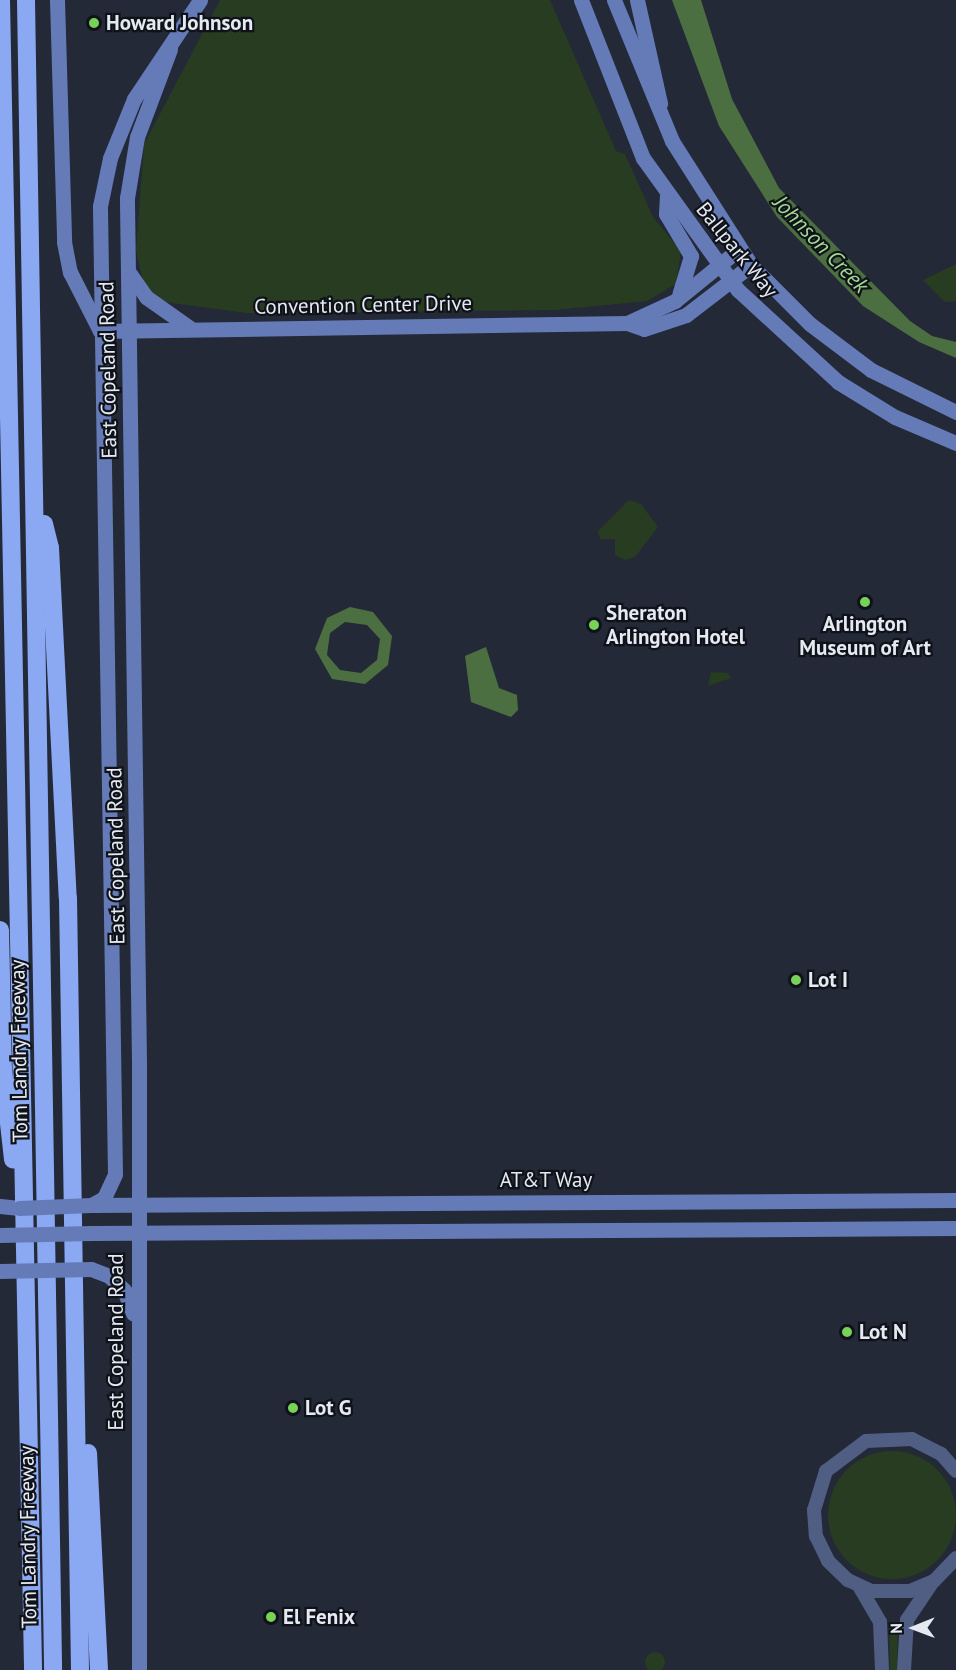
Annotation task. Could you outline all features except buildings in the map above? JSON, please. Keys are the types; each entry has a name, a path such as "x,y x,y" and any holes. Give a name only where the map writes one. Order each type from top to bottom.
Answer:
{"highway":[{"path":"1,0 33,1670"},
{"name":"Tom Landry Freeway","path":"26,0 37,496 53,1670"},
{"path":"37,496 50,549 64,772 78,1381 80,1670"},
{"path":"0,930 1,1021 20,1234"},
{"path":"78,1381 91,1477 99,1670"}],"main road":[{"path":"57,0 64,242 70,272 100,331"},
{"name":"East Copeland Road","path":"140,1670 136,1202 138,982 128,330 130,171 143,117 170,49 200,0"},
{"name":"Ballpark Way","path":"581,0 626,122 667,195 732,281 797,349 856,393 956,442"},
{"name":"Ballpark Way","path":"614,0 663,124 751,265 810,324 871,370 956,412"},
{"path":"637,0 663,124"},
{"name":"East Copeland Road","path":"91,1205 104,1198 115,1174 110,983 99,214 110,158 134,99 154,63 170,49"},
{"path":"667,195 666,214 691,256 687,284 675,301"},
{"name":"Convention Center Drive","path":"627,323 675,301 739,249"},
{"name":"Convention Center Drive","path":"100,331 627,323 644,329 675,321 751,265"},
{"path":"128,271 146,297 190,328"},
{"path":"856,393 871,370"},
{"path":"110,983 138,982"},
{"name":"AT&T Way","path":"0,1206 19,1208 136,1202 956,1200"},
{"path":"0,1235 956,1228"},
{"path":"0,1271 91,1269 109,1276 124,1290 137,1334"}],"street":[{"path":"933,1581 898,1593 859,1586 837,1571 816,1536 816,1496 826,1471 844,1453 878,1437 912,1439 941,1454 956,1471"},
{"path":"941,1454 956,1454"},
{"path":"904,1670 907,1620 933,1581 956,1558"},
{"path":"859,1586 880,1622 882,1670"}],"shaded area":[{"path":"220,0 550,0 616,151 625,154 653,217 681,251 676,284 647,301 555,310 246,313 157,301 143,281 136,250 144,144"},
{"path":"956,264 956,301 945,302 923,280"},
{"path":"629,500 641,504 658,527 635,557 625,560 615,555 615,539 600,539 598,531"},
{"path":"711,672 728,673 731,678 708,686"},
{"path":"892,1451 917,1456 937,1470 951,1490 956,1515 951,1540 937,1560 917,1574 892,1579 867,1574 847,1560 833,1540 828,1515 833,1490 847,1470 867,1456"},
{"path":"889,1622 898,1622 897,1670 890,1670"},
{"path":"655,1652 662,1655 665,1662 662,1669 655,1672 648,1669 645,1662 648,1655"}],"water":[{"name":"Johnson Creek","path":"672,0 701,0 732,99 779,188 910,321 932,336 956,342 956,358 919,342 863,306 777,217 719,126"},
{"path":"350,607 373,612 392,636 388,665 365,684 332,679 315,649 327,618","holes":["345,622 367,625 380,639 377,660 361,673 340,670 327,655 330,633"]},
{"path":"486,647 499,688 517,695 518,710 511,717 471,702 465,656"}],"place":[{"name":"Howard Johnson","path":"94,23"},
{"name":"Arlington Museum of Art","path":"865,602"},
{"name":"Sheraton Arlington Hotel","path":"594,625"},
{"name":"Lot I","path":"796,980"},
{"name":"Lot N","path":"847,1332"},
{"name":"Lot G","path":"293,1408"},
{"name":"El Fenix","path":"271,1617"}]}
